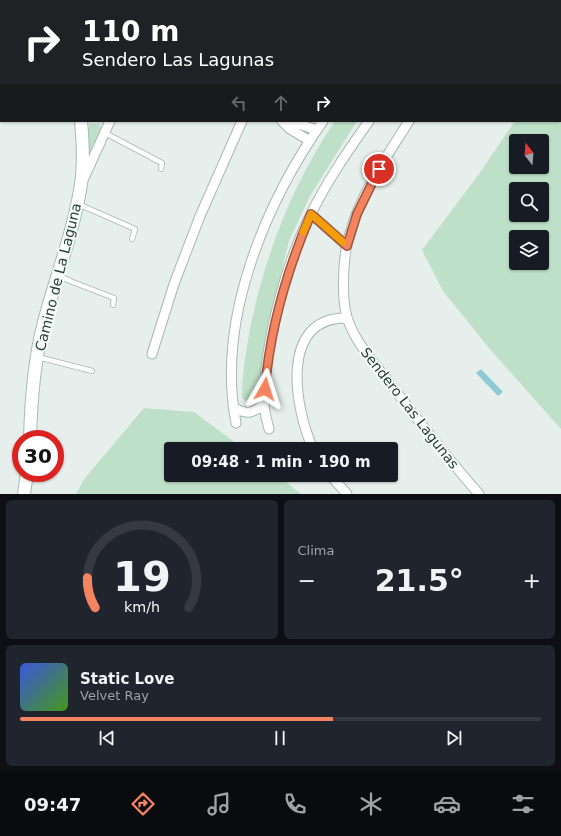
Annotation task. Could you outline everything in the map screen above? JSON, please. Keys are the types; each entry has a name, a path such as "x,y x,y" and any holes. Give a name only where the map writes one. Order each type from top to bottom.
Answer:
{"street":[{"path":"81,122 83,162 81,184"},
{"name":"Camino de La Laguna","path":"30,430 31,402 37,357 44,322 58,275 81,184 110,122"},
{"path":"152,354 182,263 200,216 242,122"},
{"path":"283,122 290,129 310,141"},
{"path":"292,122 317,130"},
{"path":"236,423 233,407 234,341 242,295 248,272 276,202 322,122"},
{"path":"269,430 264,404 270,344 276,315 293,257 311,214 343,158 368,122"},
{"name":"Sendero Las Lagunas","path":"408,122 379,169 352,225 347,246 344,294 347,318 354,334 372,360 431,438 479,494"},
{"path":"311,214 347,246"},
{"path":"310,442 298,405 296,376 298,361 307,338 316,327 328,320 347,318"},
{"path":"233,407 244,413 254,412 264,404"},
{"path":"24,494 26,482"},
{"path":"336,482 347,494"}],"lane":[{"path":"105,133 162,163 161,169"},
{"path":"77,203 135,229 132,239"},
{"path":"58,275 114,298 113,305"},
{"path":"37,357 92,371"}],"green space":[{"path":"334,122 356,122 310,196 289,241 265,339 261,372 260,399 253,402 248,402 242,398 242,388 247,348 258,292 274,241 284,216 295,191 320,144"},
{"path":"514,122 561,122 561,429 489,348 443,291 422,250 479,174"},
{"path":"90,124 99,124 101,128 89,154 87,130"},
{"path":"144,408 194,412 235,442 164,442 164,482 286,482 301,494 76,494 85,478"}],"water":[{"path":"481,369 503,392 498,396 476,373"}],"slow traffic":[{"path":"303,232 311,214 343,242"}],"route":[{"path":"265,389 270,344 276,315 293,257 311,214 347,246 352,225 379,169"}]}
